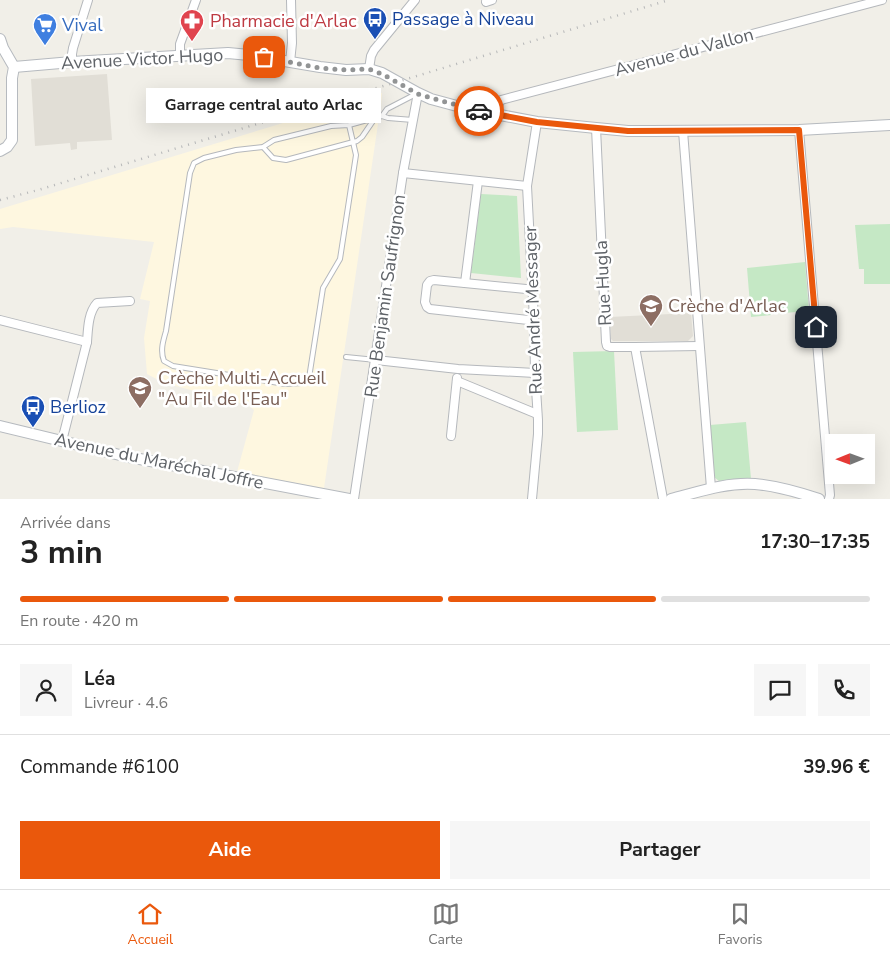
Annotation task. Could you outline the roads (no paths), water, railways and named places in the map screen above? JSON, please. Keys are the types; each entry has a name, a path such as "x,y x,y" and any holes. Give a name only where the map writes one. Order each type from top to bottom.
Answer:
{"street":[{"path":"72,62 73,48 88,0"},
{"path":"180,56 180,44 196,0"},
{"path":"290,62 292,43 291,0"},
{"path":"369,69 374,50 415,0"},
{"name":"Avenue du Vallon","path":"495,114 500,100 882,0"},
{"path":"0,39 14,67 12,78 12,140 8,147 0,150"},
{"name":"Avenue Victor Hugo","path":"14,67 228,53 333,69 369,69 418,94 468,109 537,122 628,131 799,130 890,125"},
{"name":"Rue Benjamin Saufrignon","path":"354,499 403,173 418,94"},
{"name":"Rue André Messager","path":"532,499 538,434 527,186 537,122"},
{"name":"Rue Hugla","path":"596,128 606,342 607,346 610,347 635,347"},
{"path":"799,130 829,499"},
{"path":"683,131 711,488"},
{"path":"403,173 527,186"},
{"path":"465,283 478,181"},
{"path":"533,289 526,290 434,280 430,281 427,285 425,302 430,309 528,320 534,319"},
{"path":"62,441 87,342 88,326 93,308 97,303 130,301"},
{"path":"0,320 87,342"},
{"path":"663,499 635,347 699,346"},
{"path":"376,360 458,369 535,373"},
{"path":"451,436 458,369"},
{"path":"457,381 537,414"},
{"name":"Avenue du Maréchal Joffre","path":"0,426 124,456 349,499"},
{"path":"671,499 711,488 754,484 819,499"}],"lane":[{"path":"382,116 387,109 418,94"},
{"path":"349,124 356,154 340,259 322,288 309,378 302,383 285,384 174,366 164,361 162,356 163,339 166,331 192,167 198,161 236,150 263,147 274,140 331,126 349,124 382,116 412,120"},
{"path":"263,147 273,158 286,160 353,142 362,137 374,118"},
{"path":"346,357 376,360"}],"railway":[{"path":"0,200 669,0"}],"place":[{"name":"Passage à Niveau","path":"375,40"},
{"name":"Pharmacie d'Arlac","path":"192,42"},
{"name":"Vival","path":"45,46"},
{"name":"Garrage central auto Arlac","path":"264,57"},
{"name":"Crèche d'Arlac","path":"651,327"},
{"name":"Crèche Multi-Accueil \"Au Fil de l'Eau\"","path":"140,409"},
{"name":"Berlioz","path":"33,428"}]}
